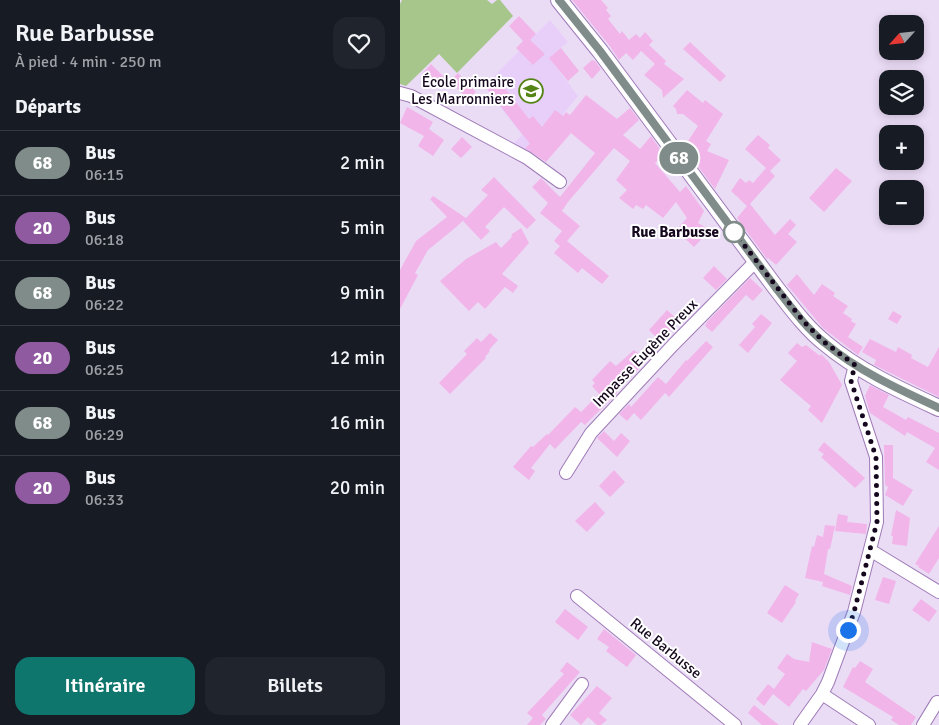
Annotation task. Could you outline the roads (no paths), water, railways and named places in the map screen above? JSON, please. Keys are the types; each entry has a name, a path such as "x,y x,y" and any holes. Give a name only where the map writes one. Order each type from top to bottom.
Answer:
{"main road":[{"path":"559,0 600,51 756,261 804,322 824,342 855,365 939,408"}],"street":[{"path":"400,93 411,96 519,154 560,182"},
{"name":"Impasse Eugène Preux","path":"566,473 591,433 673,345 756,261"},
{"path":"800,725 822,694 854,612 877,522 876,457 851,381 855,365"},
{"path":"870,550 938,590"},
{"name":"Rue Barbusse","path":"577,596 735,725"},
{"path":"552,725 582,684"},
{"path":"822,694 869,725"},
{"path":"923,725 937,702 939,703"}],"place":[{"name":"École primaire Les Marronniers","path":"531,91"},
{"name":"Rue Barbusse","path":"734,232"}]}
